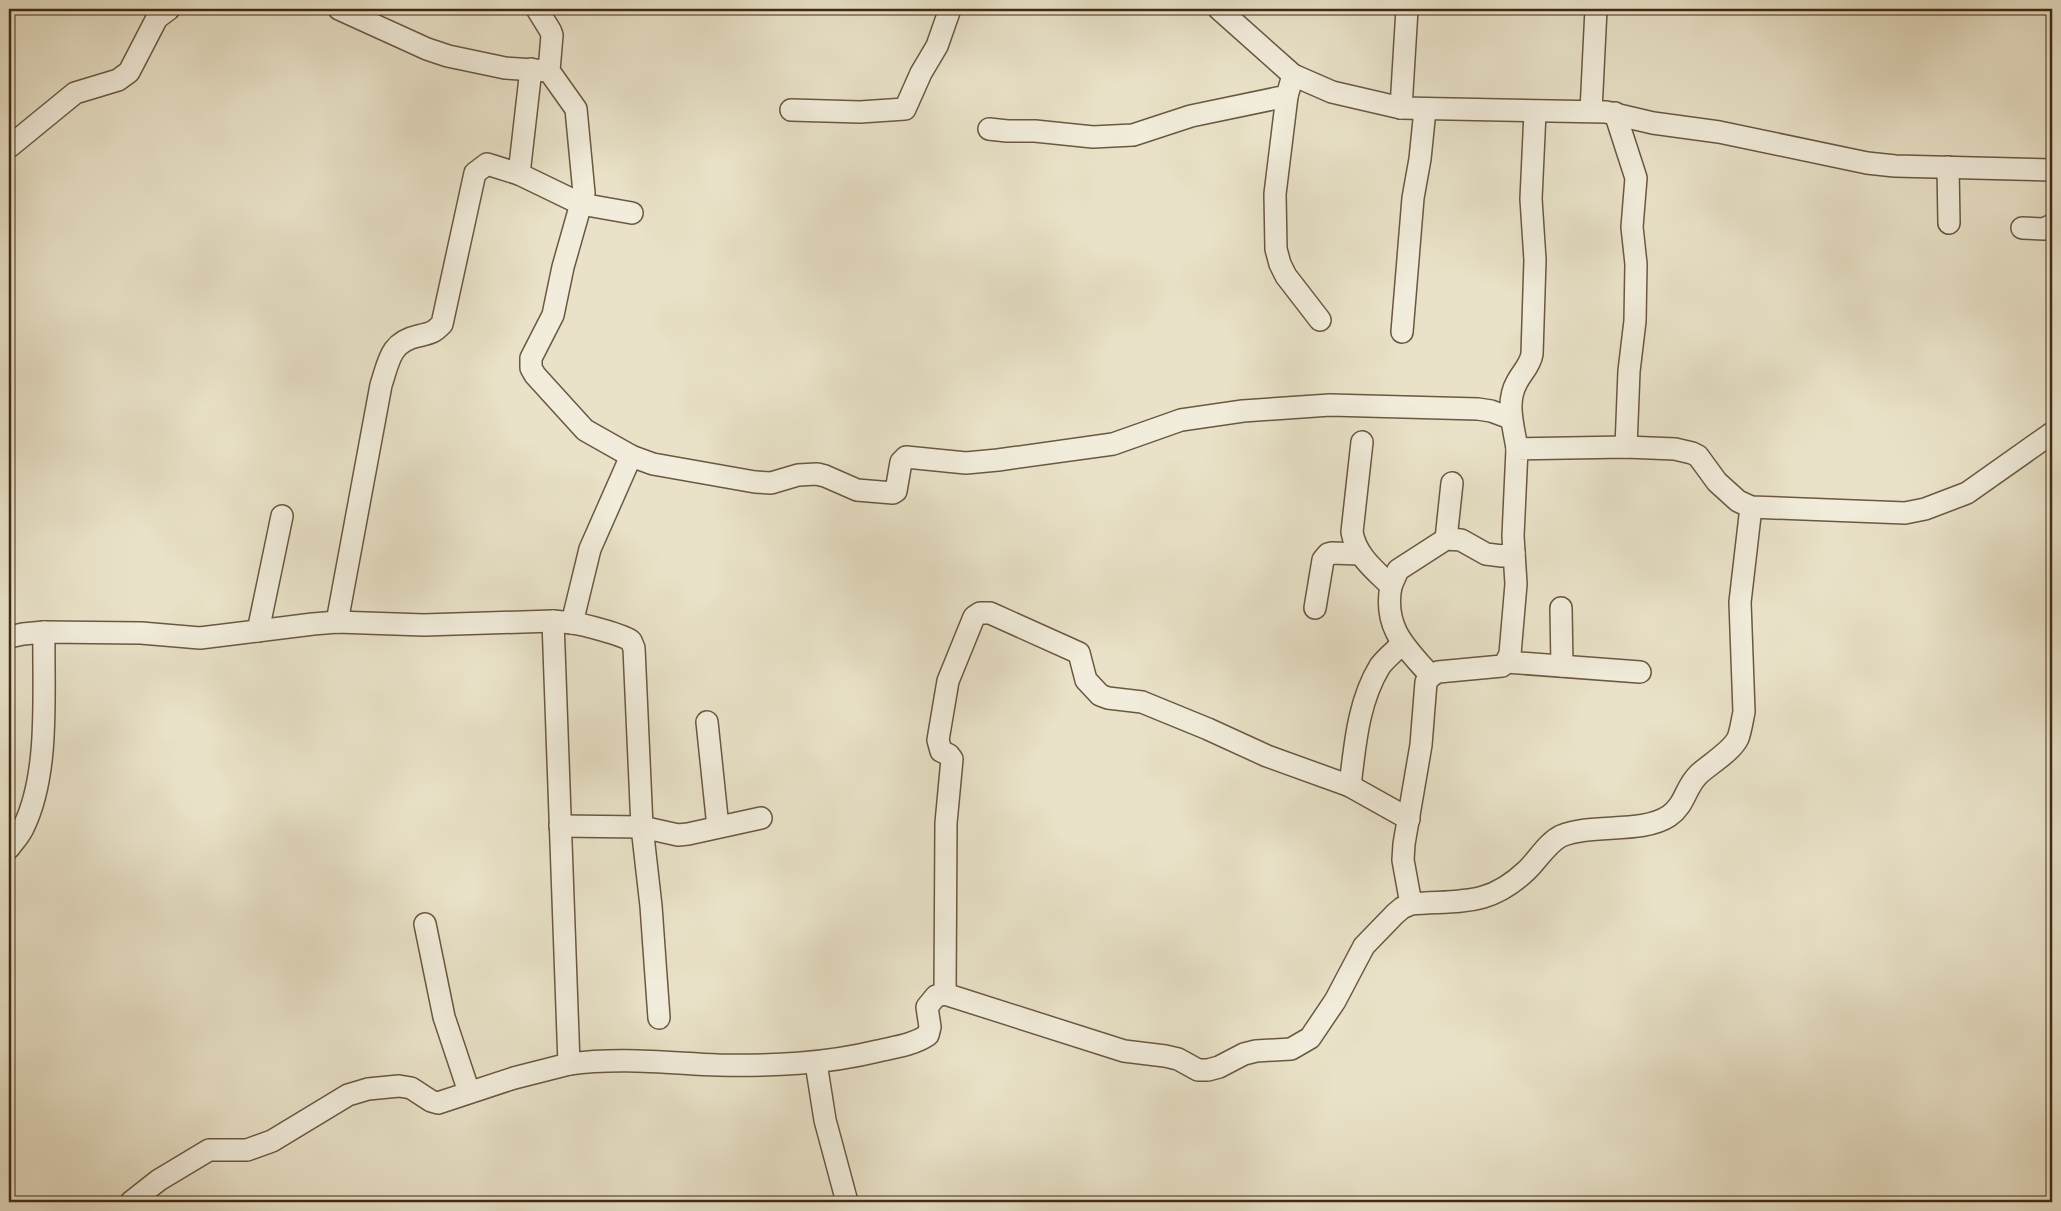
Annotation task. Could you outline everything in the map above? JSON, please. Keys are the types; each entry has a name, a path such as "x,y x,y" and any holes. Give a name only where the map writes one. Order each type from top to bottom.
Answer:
{"street":[{"path":"339,9 428,49 505,68 540,70 576,109 584,194 562,266 553,315 531,358 531,368 535,375 585,430 631,456 652,464 755,482 771,483 798,475 817,474 857,490 893,493 896,491 902,462 906,457 966,463 998,460 1113,444 1181,420 1225,414 1346,405 1478,409 1491,411 1510,418"},
{"path":"519,174 540,70 552,35 537,9"},
{"path":"790,110 860,112 905,109 921,73 936,46 950,9"},
{"path":"1219,9 1293,75 1332,92 1402,108 1614,113 1653,123 1719,132 1867,163 1896,166 2052,170"},
{"path":"1402,108 1407,9"},
{"path":"1591,111 1596,9"},
{"path":"9,147 75,93 118,80 129,72 160,12"},
{"path":"1293,75 1287,96 1276,178 1276,249 1286,276 1320,320"},
{"path":"989,129 1035,131 1093,137 1133,135 1191,116 1287,96"},
{"path":"1402,332 1413,198 1420,158 1425,110"},
{"path":"1506,662 1510,654 1516,584 1513,536 1517,448 1510,418 1514,388 1530,362 1532,354 1534,253 1531,199 1535,112"},
{"path":"1614,113 1636,178 1632,227 1636,264 1635,321 1629,371 1626,447"},
{"path":"337,622 381,385 390,355 400,342 434,333 442,324 475,173 487,164 519,174 581,204 632,213"},
{"path":"1948,167 1948,223"},
{"path":"2022,228 2044,229 2052,225"},
{"path":"1517,448 1626,447 1674,449 1698,456 1717,482 1738,501 1751,507 1904,513 1925,509 1967,492 2052,433"},
{"path":"1362,442 1352,532 1354,545 1360,554 1391,586"},
{"path":"569,1064 560,826 562,622 590,549 631,456"},
{"path":"1446,539 1452,483"},
{"path":"131,1202 159,1180 209,1150 247,1150 272,1141 348,1095 399,1086 411,1088 431,1101 438,1103 469,1092 569,1064 628,1061 772,1066 816,1063 866,1054 922,1039 928,1035 930,1027 928,1008 932,999 945,994 1124,1051 1178,1059 1198,1070 1219,1067 1244,1054 1256,1051 1291,1049 1310,1038 1335,1001 1364,946 1402,908 1411,904 1470,901 1488,897 1508,887 1528,869 1553,841 1562,836 1576,832 1650,824 1667,817 1680,806 1697,776 1732,747 1738,738 1744,712 1740,602 1751,507"},
{"path":"258,631 282,516"},
{"path":"1431,676 1402,644 1396,634 1391,618 1391,586 1398,570 1446,539 1461,540 1486,554 1502,556 1514,553"},
{"path":"1315,608 1323,560 1328,554 1360,554"},
{"path":"1561,608 1562,666"},
{"path":"945,994 946,823 952,759 941,751 938,740 948,681 974,617 980,613 990,613 1079,653 1086,680 1100,695 1108,698 1142,702 1208,729 1266,756 1350,786 1409,818"},
{"path":"9,637 44,632 141,633 200,638 337,622 424,624 562,622 584,625 624,637 631,641 634,648 642,827 651,906 659,1018"},
{"path":"9,848 24,827 40,763 45,731 44,632"},
{"path":"1350,786 1355,740 1366,694 1381,665 1402,644"},
{"path":"1411,904 1403,860 1421,745 1426,682 1431,676 1438,672 1495,668 1506,662 1640,672"},
{"path":"708,722 718,828"},
{"path":"560,826 642,827 678,835 761,818"},
{"path":"425,924 444,1017 469,1092"},
{"path":"816,1063 827,1129 847,1202"}]}
